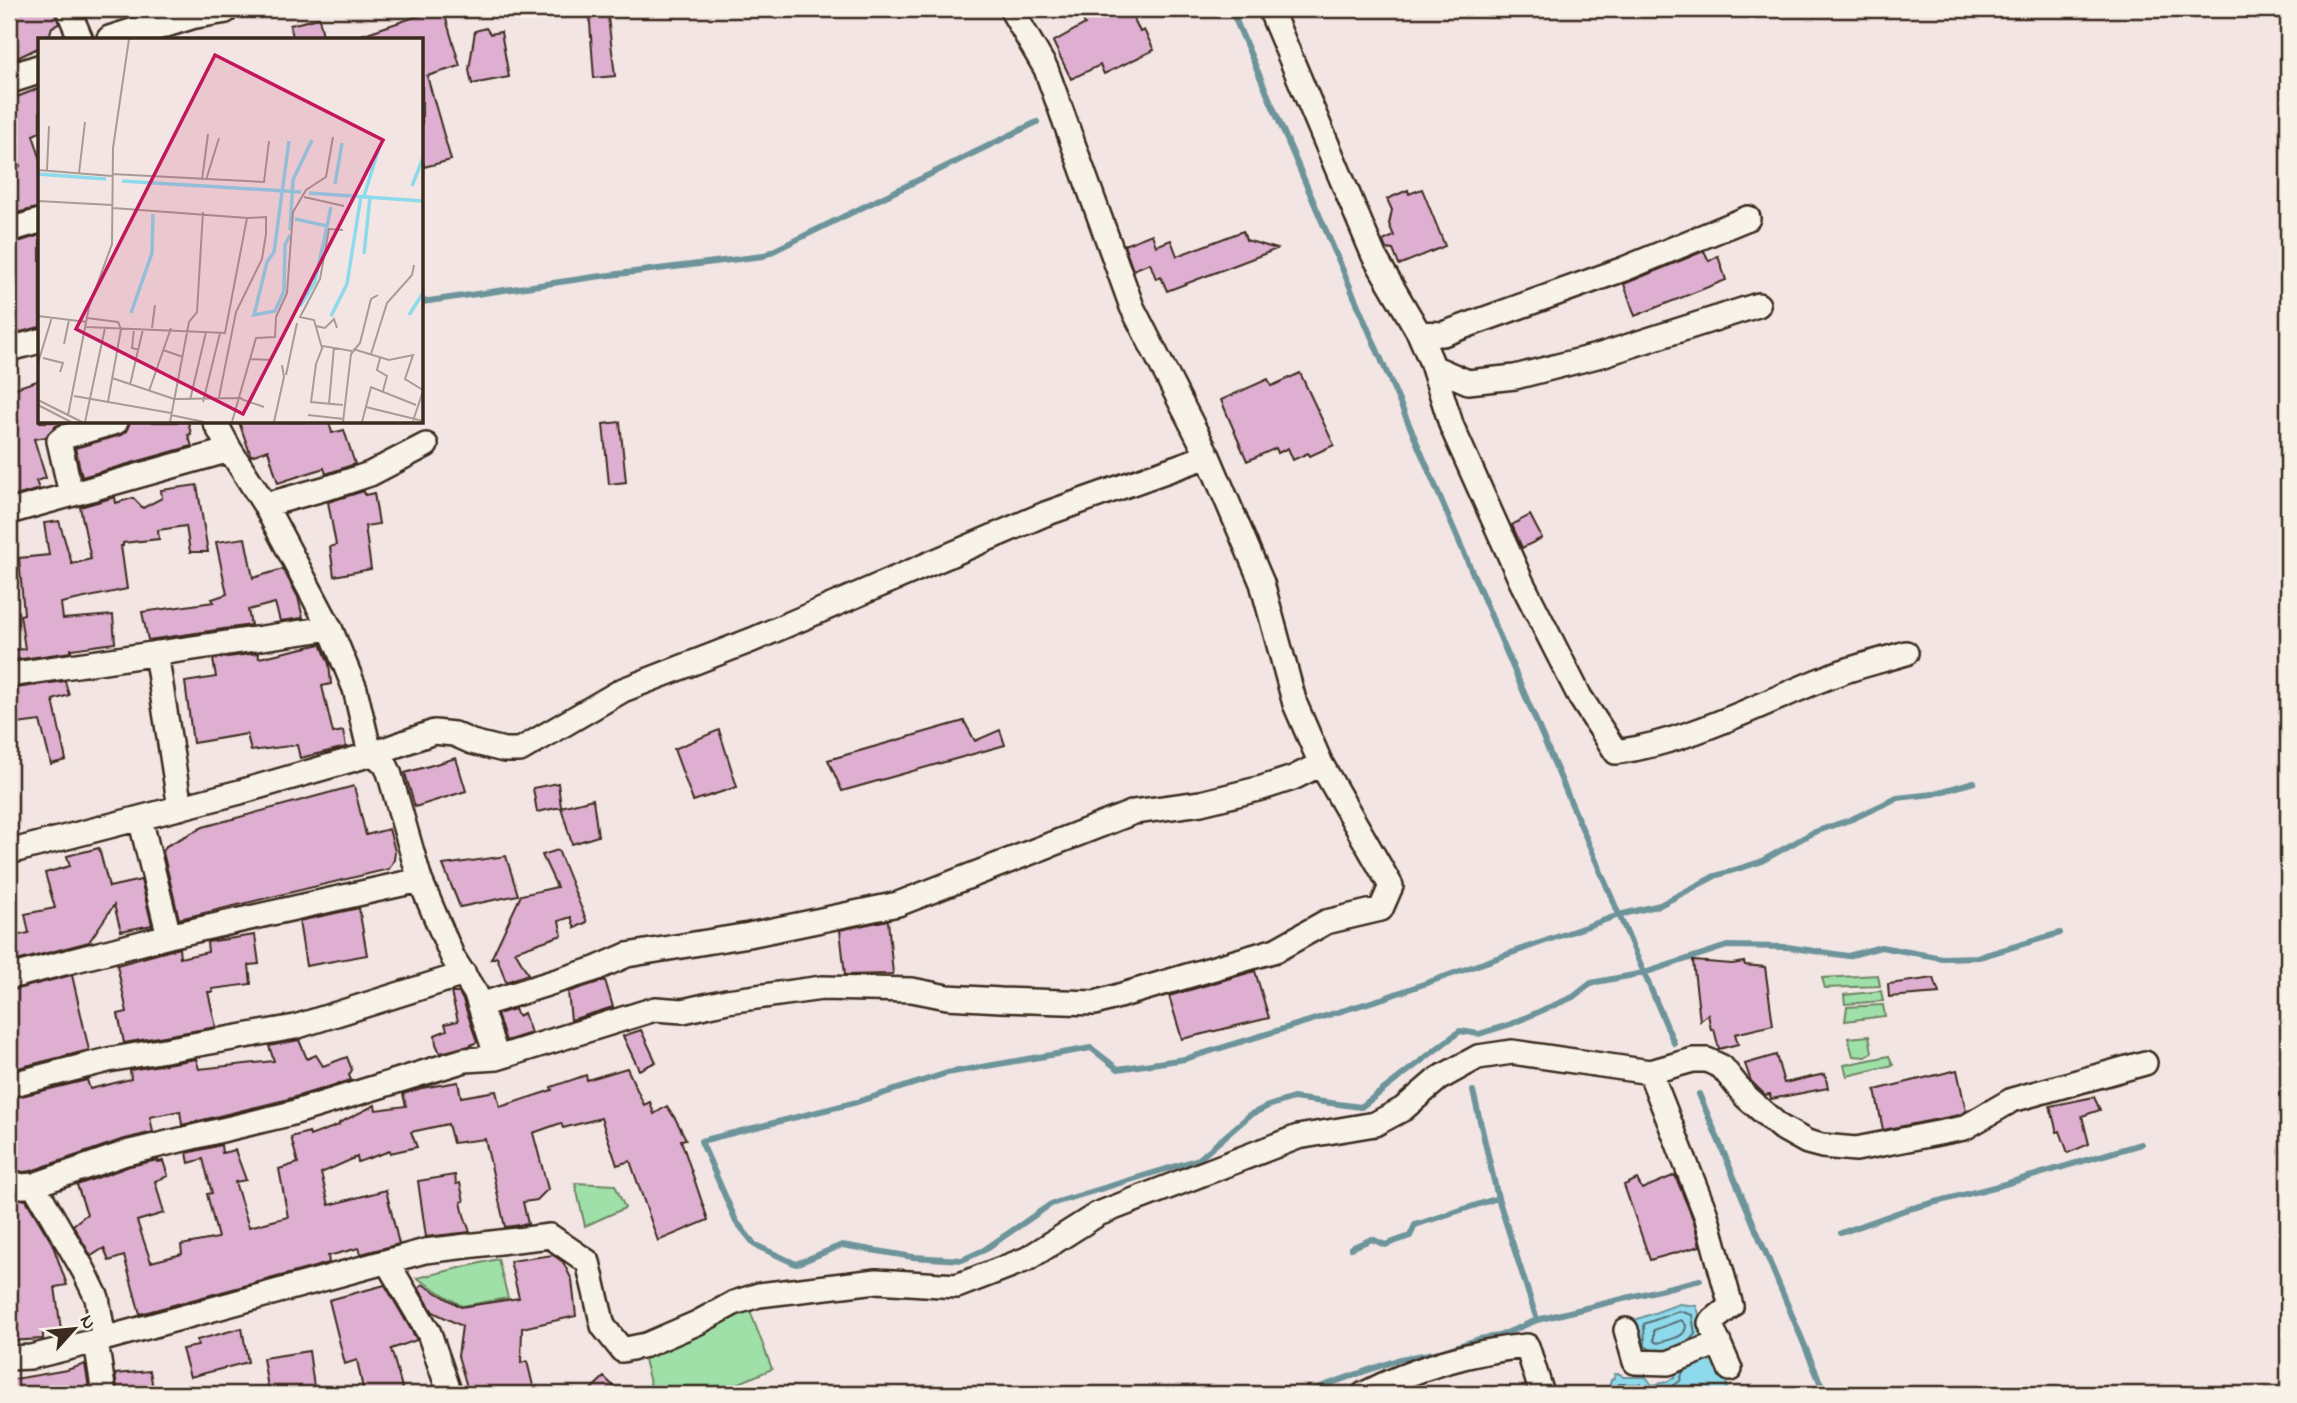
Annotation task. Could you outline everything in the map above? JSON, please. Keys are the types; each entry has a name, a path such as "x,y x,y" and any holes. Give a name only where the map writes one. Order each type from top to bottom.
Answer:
{"street":[{"path":"68,9 79,38"},
{"path":"119,38 193,14 224,9"},
{"path":"9,1182 21,1186 34,1185 126,1153 289,1114 465,1060 497,1058 654,1009 682,1011 727,1000 822,988 912,990 1001,1000 1095,1003 1276,950 1326,922 1381,909 1391,886 1321,764 1295,704 1262,583 1208,456 1132,307 1046,69 1011,9"},
{"path":"1270,9 1374,256 1419,334 1433,366 1452,427 1522,583 1580,697 1616,752 1647,748 1832,676 1906,653"},
{"path":"9,79 38,70"},
{"path":"1419,334 1443,334 1647,260 1748,218"},
{"path":"9,230 38,222"},
{"path":"1433,366 1468,382 1515,377 1601,355 1758,305"},
{"path":"9,349 38,342"},
{"path":"71,494 59,441 67,435 108,424"},
{"path":"216,424 265,505 330,628 355,689 369,749 389,772 420,880 453,958 480,1005 497,1058"},
{"path":"265,505 370,474 426,445"},
{"path":"9,512 230,450"},
{"path":"9,852 372,754 434,732 454,734 472,742 504,750 520,750 623,690 752,640 1045,514 1208,456"},
{"path":"9,674 330,628"},
{"path":"156,653 180,808"},
{"path":"480,1005 595,969 627,955 749,935 898,904 1134,812 1201,803 1262,788 1293,778 1321,764"},
{"path":"140,818 169,936"},
{"path":"9,977 169,936 420,880"},
{"path":"9,1085 108,1060 295,1027 464,974"},
{"path":"9,1358 31,1357 100,1340 425,1251 550,1236 588,1262 603,1326 622,1350 646,1345 697,1323 734,1303 759,1295 877,1281 957,1286 1027,1259 1098,1214 1298,1137 1375,1124 1403,1109 1438,1079 1478,1057 1512,1052 1650,1072 1693,1060 1707,1060 1728,1073 1756,1108 1780,1127 1815,1144 1839,1149 1856,1149 1964,1128 2012,1100 2145,1063"},
{"path":"1650,1072 1706,1215 1731,1306 1710,1323 1730,1369"},
{"path":"34,1185 97,1298 104,1394"},
{"path":"387,1262 429,1333 450,1394"},
{"path":"1626,1330 1635,1362 1668,1363 1719,1343"},
{"path":"1364,1394 1385,1383 1451,1361 1527,1346 1542,1394"}],"green space":[{"path":"1878,975 1880,986 1825,988 1822,978"},
{"path":"1881,991 1883,1001 1845,1004 1844,995"},
{"path":"1883,1005 1885,1016 1845,1021 1847,1007"},
{"path":"1869,1036 1872,1052 1866,1057 1853,1056 1848,1038"},
{"path":"1889,1056 1893,1065 1847,1076 1844,1065"},
{"path":"575,1183 615,1185 625,1208 585,1226"},
{"path":"498,1259 508,1298 462,1306 417,1278"},
{"path":"749,1308 772,1369 714,1394 653,1394 643,1356"}],"water":[{"path":"1679,1304 1696,1306 1702,1321 1702,1338 1656,1360 1639,1352 1635,1320"},
{"path":"1716,1355 1725,1370 1727,1388 1723,1394 1607,1394 1614,1374 1623,1377 1646,1377 1652,1385 1667,1382 1675,1377 1676,1372"}],"building":[{"path":"9,9 54,9 59,24 52,27 49,38 38,38 38,48 9,62"},
{"path":"443,9 460,66 427,76 451,160 424,167 424,38 355,37"},
{"path":"589,9 607,9 615,76 594,78"},
{"path":"1077,9 1129,9 1140,32 1144,30 1154,50 1104,74 1100,65 1071,79 1053,42 1085,24"},
{"path":"319,18 324,38 293,38 290,25"},
{"path":"486,28 490,34 501,32 509,77 472,84 469,70 475,31"},
{"path":"38,89 38,133 33,135 38,151 38,208 9,215 9,168 20,166 9,136 9,100"},
{"path":"1422,189 1445,246 1399,265 1393,250 1386,249 1383,241 1394,236 1389,224 1392,210 1387,199 1408,190 1409,194"},
{"path":"1243,231 1246,240 1277,249 1167,291 1161,277 1156,279 1150,263 1133,270 1124,245 1152,234 1156,246 1171,240 1177,256"},
{"path":"38,236 38,328 9,335 9,258 17,256 15,243"},
{"path":"1704,251 1709,261 1718,256 1726,280 1635,316 1624,284"},
{"path":"1300,373 1334,445 1293,460 1288,448 1278,453 1276,448 1247,461 1221,400 1268,379 1271,386"},
{"path":"38,381 38,424 60,424 55,426 46,437 34,439 46,478 36,481 39,489 9,498 9,424 18,422 9,398 9,390"},
{"path":"620,422 626,482 609,484 603,424"},
{"path":"129,424 188,424 191,434 188,435 192,446 82,477 75,448 121,435"},
{"path":"240,424 330,424 332,433 344,430 355,464 326,474 324,468 278,483 268,450 251,456"},
{"path":"197,485 208,552 190,552 186,526 158,530 159,539 123,543 121,546 127,589 61,603 63,619 113,615 115,643 15,660 13,650 25,649 20,615 24,614 19,558 49,555 44,523 59,521 72,564 91,559 80,507 115,497 116,503 133,498 143,508 162,498 161,490"},
{"path":"364,491 365,495 374,493 379,524 365,526 371,569 334,576 330,547 336,545 328,502"},
{"path":"1530,515 1542,538 1522,548 1512,525"},
{"path":"245,538 253,578 283,569 298,597 303,618 280,621 275,603 248,610 251,625 148,640 142,612 214,602 212,599 227,594 216,542"},
{"path":"321,644 329,664 331,684 322,686 333,733 343,731 346,747 300,758 297,745 251,751 247,734 193,743 185,682 216,677 213,659 258,653 259,658"},
{"path":"65,681 69,695 53,700 66,760 51,764 40,721 9,725 9,689"},
{"path":"964,721 975,741 1000,730 1005,745 842,791 828,760"},
{"path":"719,730 737,787 693,801 674,749"},
{"path":"456,758 466,791 415,807 405,773"},
{"path":"558,783 561,807 537,812 533,788"},
{"path":"354,786 366,835 389,829 395,851 389,869 179,919 163,852 166,846 203,827"},
{"path":"593,799 598,836 572,844 561,807"},
{"path":"99,848 109,887 141,880 152,925 121,931 114,905 89,942 9,963 9,937 29,933 25,914 55,908 45,873 70,866 67,856"},
{"path":"558,850 587,922 575,928 571,917 559,921 562,935 515,951 528,974 506,982 497,957 491,959 521,895 557,887 542,855"},
{"path":"506,856 518,895 460,907 443,865"},
{"path":"359,908 367,955 306,966 299,921"},
{"path":"888,920 893,974 845,975 840,930"},
{"path":"255,935 259,964 249,965 251,984 212,989 213,992 208,992 216,1027 124,1043 118,1014 127,1012 117,965 179,948 180,958 208,952 207,942"},
{"path":"1693,961 1732,964 1744,962 1745,965 1765,967 1773,1025 1735,1034 1738,1044 1719,1049 1708,1014 1700,1021"},
{"path":"1255,971 1269,1018 1182,1039 1169,996"},
{"path":"72,975 89,1050 10,1070 9,991"},
{"path":"1934,978 1939,993 1889,997 1888,984"},
{"path":"605,980 613,1007 571,1020 568,992"},
{"path":"451,993 459,993 463,1000 477,1042 440,1053 435,1035 447,1030 445,1024 458,1021"},
{"path":"515,1009 518,1016 524,1013 531,1033 506,1041 497,1014"},
{"path":"641,1030 656,1062 639,1070 623,1036"},
{"path":"299,1040 307,1059 316,1055 323,1066 347,1057 352,1070 349,1075 351,1080 285,1100 182,1125 180,1111 150,1117 153,1132 121,1140 31,1171 9,1168 9,1099 87,1080 90,1089 131,1079 130,1070 196,1059 199,1069 274,1061 269,1046"},
{"path":"1776,1055 1784,1083 1825,1074 1828,1088 1771,1099 1770,1094 1765,1095 1751,1081 1745,1064"},
{"path":"627,1068 644,1105 650,1102 654,1114 667,1106 676,1120 686,1139 681,1140 708,1220 658,1241 630,1161 617,1165 601,1118 563,1128 561,1123 533,1133 548,1189 537,1200 523,1202 528,1224 505,1227 485,1139 453,1143 448,1124 411,1132 417,1147 390,1151 358,1162 357,1157 321,1173 329,1205 386,1190 399,1244 361,1254 359,1248 328,1256 329,1263 140,1314 124,1256 109,1261 104,1248 91,1256 73,1225 87,1214 77,1185 130,1166 163,1161 168,1176 155,1181 164,1213 137,1221 151,1262 182,1254 181,1245 218,1238 207,1194 212,1193 203,1159 189,1163 187,1153 221,1145 222,1153 235,1150 246,1180 235,1182 249,1227 288,1217 279,1169 298,1163 291,1137 309,1132 310,1136 339,1125 375,1105 376,1110 406,1106 403,1094 422,1088 458,1082 461,1097 496,1091 500,1107 552,1090 551,1087 586,1075 587,1080"},
{"path":"1957,1070 1966,1111 1959,1115 1883,1130 1875,1090"},
{"path":"2094,1097 2100,1110 2082,1116 2089,1144 2068,1153 2060,1131 2057,1132 2050,1106"},
{"path":"455,1175 456,1184 460,1183 464,1201 461,1202 470,1232 426,1237 418,1181"},
{"path":"1675,1175 1693,1219 1700,1246 1650,1260 1624,1185 1637,1179 1642,1189"},
{"path":"9,1197 26,1200 52,1243 67,1285 55,1287 61,1330 43,1333 43,1339 9,1341"},
{"path":"553,1255 563,1262 572,1280 576,1316 522,1328 521,1363 527,1361 535,1394 469,1394 458,1356 462,1326 433,1312 419,1289 422,1284 461,1307 519,1298 510,1261"},
{"path":"385,1285 417,1340 391,1349 404,1394 364,1394 357,1360 345,1364 329,1300"},
{"path":"242,1328 248,1362 190,1377 182,1349 198,1346 197,1340"},
{"path":"309,1351 315,1394 269,1394 263,1358"},
{"path":"85,1364 90,1394 9,1394 9,1380 67,1370"},
{"path":"150,1371 154,1394 118,1394 115,1374"},
{"path":"604,1377 622,1394 586,1394"}],"waterway":[{"path":"1231,9 1674,1043"},
{"path":"424,302 763,256 1037,122"},
{"path":"1974,782 1933,794 1897,798 1852,819 1812,833 1760,862 1715,876 1660,905 1619,915 1384,998 1185,1059 1118,1069 1091,1048 947,1073 857,1102 701,1141 736,1221 755,1245 796,1264 842,1245 913,1257 962,1260 984,1250 1051,1204 1199,1159 1250,1115 1268,1106 1293,1098 1361,1107 1460,1031 1479,1034 1511,1024 1573,997 1591,983 1644,973 1727,946 1787,947 1848,956 1881,947 1942,958 1979,957 2060,933"},
{"path":"1473,1091 1498,1198 1537,1320 1700,1280"},
{"path":"1699,1094 1825,1394"},
{"path":"1841,1233 1905,1210 2141,1144"},
{"path":"1351,1248 1372,1239 1385,1245 1410,1236 1415,1225 1498,1198"},
{"path":"1300,1394 1400,1359 1440,1352 1479,1339 1499,1336 1537,1320"}]}
